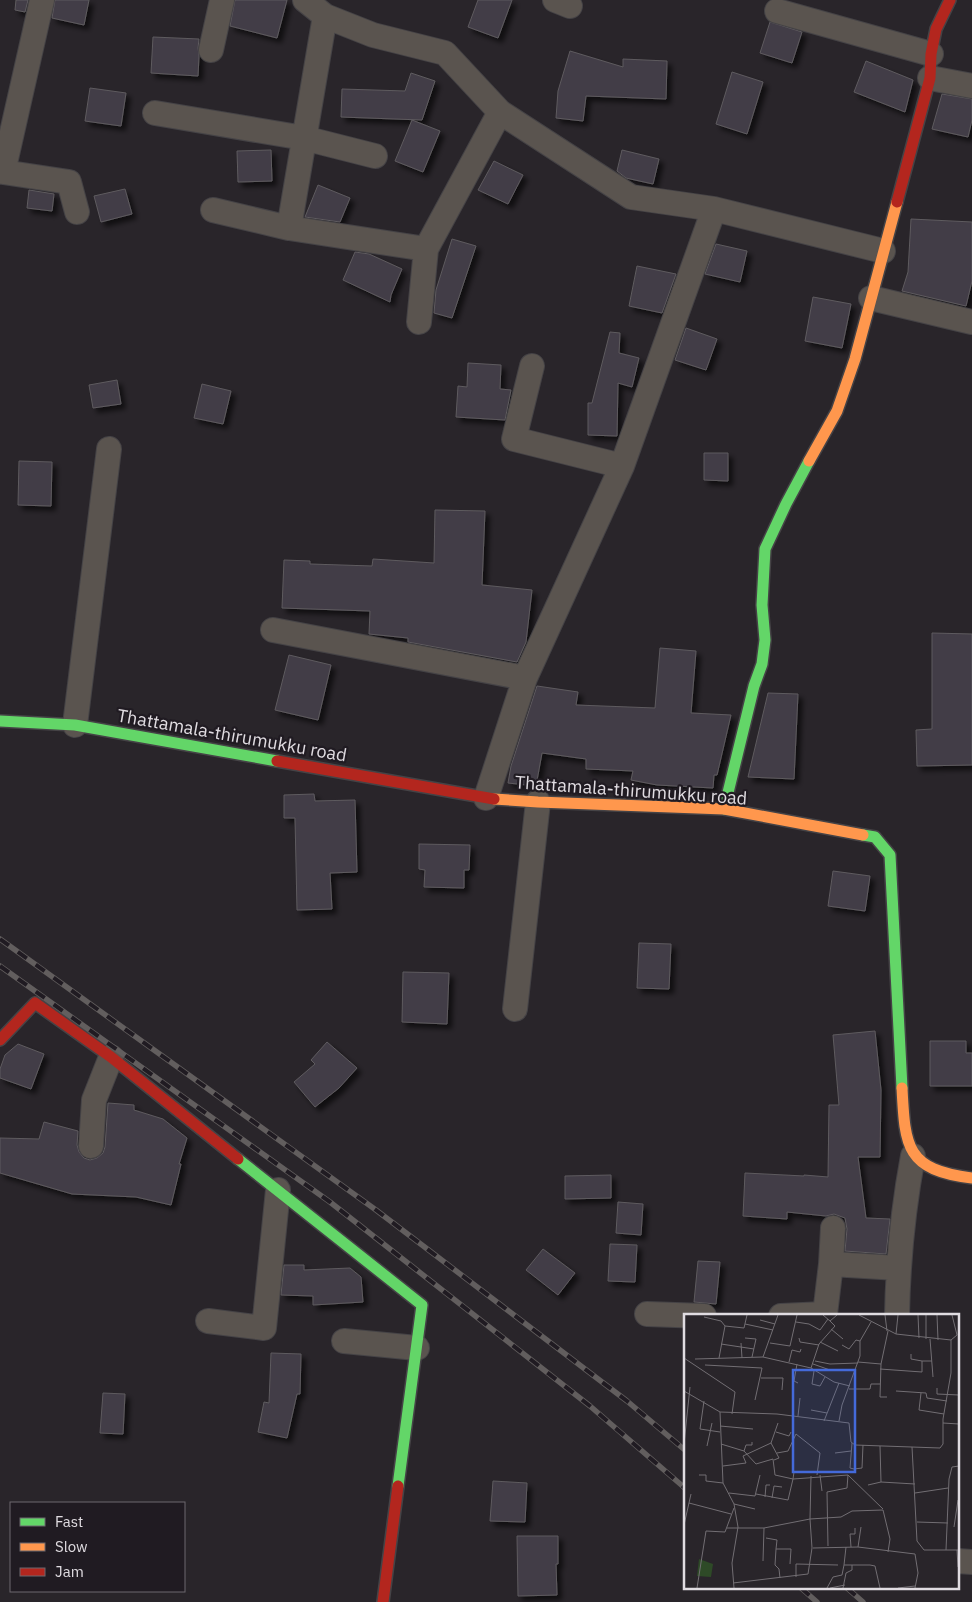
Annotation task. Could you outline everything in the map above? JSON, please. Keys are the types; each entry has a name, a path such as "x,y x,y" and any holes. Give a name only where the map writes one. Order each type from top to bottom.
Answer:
{"street":[{"path":"42,0 3,172 69,182 77,212"},
{"path":"211,50 222,0"},
{"path":"305,0 325,16 373,35 445,53 500,112 631,197 714,209 883,251"},
{"path":"724,809 754,686 762,664 765,640 762,605 765,549 786,504 837,410 855,359 930,78 936,29 950,0"},
{"path":"777,11 932,54"},
{"path":"289,228 325,16"},
{"path":"930,78 972,86"},
{"path":"419,322 426,249 500,112"},
{"path":"155,113 304,138 376,156"},
{"path":"486,798 525,678 622,466 714,209"},
{"path":"213,210 289,228 426,249"},
{"path":"871,298 972,322"},
{"path":"532,366 514,439 622,466"},
{"path":"75,725 109,449"},
{"path":"274,630 525,678"},
{"name":"Thattamala-thirumukku road","path":"0,721 75,725 486,798 538,802 724,809 874,837 890,855 902,1105 905,1131 913,1156"},
{"path":"515,1009 538,802"},
{"path":"0,1040 35,1004 111,1057 422,1305 383,1602"},
{"path":"91,1146 94,1100 111,1057"},
{"path":"897,1314 898,1268 905,1196 913,1156 935,1170 972,1178"},
{"path":"208,1321 264,1328 278,1190"},
{"path":"825,1314 833,1228"},
{"path":"831,1264 898,1268"},
{"path":"647,1314 684,1315"},
{"path":"344,1341 417,1348"}],"building":[{"path":"16,0 28,0 25,12 15,10"},
{"path":"55,0 89,0 84,25 52,18"},
{"path":"235,0 287,0 277,38 230,26"},
{"path":"478,0 512,0 498,38 468,27"},
{"path":"770,22 802,32 792,63 760,53"},
{"path":"153,37 199,39 198,76 151,73"},
{"path":"570,51 623,67 623,59 667,61 666,99 586,96 583,121 556,118 558,91"},
{"path":"866,61 913,80 905,112 854,92"},
{"path":"732,72 763,82 747,134 716,124"},
{"path":"411,73 435,81 422,120 341,117 342,89 405,91"},
{"path":"90,88 126,93 121,126 85,121"},
{"path":"942,94 972,99 972,120 968,137 932,129"},
{"path":"412,120 440,131 423,172 395,161"},
{"path":"271,150 272,181 238,182 237,151"},
{"path":"622,150 659,159 653,184 626,178 617,171"},
{"path":"494,161 523,175 508,204 478,190"},
{"path":"318,185 350,198 340,222 305,217"},
{"path":"125,189 132,214 101,222 94,196"},
{"path":"29,190 54,194 52,211 27,208"},
{"path":"911,219 972,222 972,281 966,306 902,291 908,272"},
{"path":"452,239 476,246 452,318 434,313 436,290"},
{"path":"716,244 747,251 740,282 705,274"},
{"path":"355,252 369,254 402,269 390,302 343,280"},
{"path":"637,266 676,274 662,313 629,306"},
{"path":"813,297 851,304 842,348 805,341"},
{"path":"686,328 717,339 706,370 675,360"},
{"path":"610,332 620,333 619,353 639,358 632,387 618,383 617,436 588,435 588,403 592,403"},
{"path":"468,363 501,365 500,389 511,390 505,420 456,417 458,386 467,387"},
{"path":"117,380 121,404 93,408 89,385"},
{"path":"202,384 231,391 223,424 194,418"},
{"path":"704,453 728,453 728,481 704,480"},
{"path":"19,461 52,462 51,506 18,505"},
{"path":"435,510 485,511 482,585 532,590 526,642 517,662 408,642 408,638 369,634 370,611 282,608 284,560 310,561 310,564 372,566 373,559 434,563"},
{"path":"932,633 972,634 972,765 917,766 916,730 932,729"},
{"path":"660,648 696,651 691,713 731,715 717,775 714,775 713,788 657,785 631,780 633,771 586,769 586,759 542,753 536,786 508,783 511,766 537,686 578,692 576,705 655,708"},
{"path":"289,655 331,665 318,720 275,710"},
{"path":"768,693 798,694 794,779 748,777"},
{"path":"314,794 315,801 355,800 357,872 330,873 332,909 297,910 295,818 284,818 284,795"},
{"path":"419,844 470,845 469,870 464,870 464,888 424,887 425,870 419,869"},
{"path":"833,871 870,876 865,911 828,906"},
{"path":"639,943 671,944 669,989 637,988"},
{"path":"403,972 449,973 447,1024 402,1022"},
{"path":"875,1031 881,1090 880,1157 858,1157 866,1218 890,1219 886,1254 845,1251 847,1229 845,1218 834,1214 826,1216 787,1212 787,1219 743,1216 745,1173 828,1177 829,1105 839,1105 833,1035"},
{"path":"930,1041 966,1041 966,1053 972,1053 972,1086 930,1086"},
{"path":"327,1042 357,1068 339,1088 315,1107 294,1082 315,1064 311,1060"},
{"path":"18,1044 44,1054 31,1089 0,1078 0,1069 5,1055"},
{"path":"108,1103 134,1105 134,1110 163,1119 187,1138 179,1164 181,1164 171,1205 136,1197 72,1194 0,1173 0,1138 39,1139 44,1122 78,1131 77,1145 79,1152 84,1158 90,1160 97,1158 103,1153 105,1147"},
{"path":"611,1175 611,1198 565,1199 565,1176"},
{"path":"618,1202 643,1204 641,1235 616,1233"},
{"path":"610,1244 637,1245 635,1282 608,1281"},
{"path":"543,1249 575,1273 558,1295 526,1270"},
{"path":"698,1261 720,1262 716,1304 694,1302"},
{"path":"284,1265 304,1265 304,1270 350,1268 361,1277 363,1302 313,1305 313,1296 281,1295"},
{"path":"271,1353 301,1354 300,1394 297,1394 287,1438 258,1432 264,1402 269,1403"},
{"path":"103,1393 125,1394 123,1434 100,1433"},
{"path":"493,1481 527,1483 525,1522 490,1521"},
{"path":"517,1536 558,1536 558,1564 556,1564 557,1595 518,1596"}],"railway":[{"path":"0,939 376,1210 627,1401 684,1449"},
{"path":"0,966 330,1202 590,1406 684,1487"},
{"path":"803,1590 817,1602"},
{"path":"849,1590 863,1602"}],"traffic: fast":[{"path":"724,809 754,686 762,664 765,640 762,605 765,549 809,461"},
{"path":"0,721 75,725 277,761"},
{"path":"863,835 875,837 890,855 902,1088"},
{"path":"238,1159 422,1305 398,1486"}],"traffic: slow":[{"path":"809,461 837,411 855,359 897,202"},
{"path":"494,799 724,809 863,835"},
{"path":"902,1088 905,1126 913,1152 922,1162 934,1169 972,1178"}],"traffic: jam":[{"path":"897,202 930,78 931,54 936,29 950,0"},
{"path":"277,761 494,799"},
{"path":"0,1040 35,1003 111,1057 238,1159"},
{"path":"383,1602 398,1486"}]}
